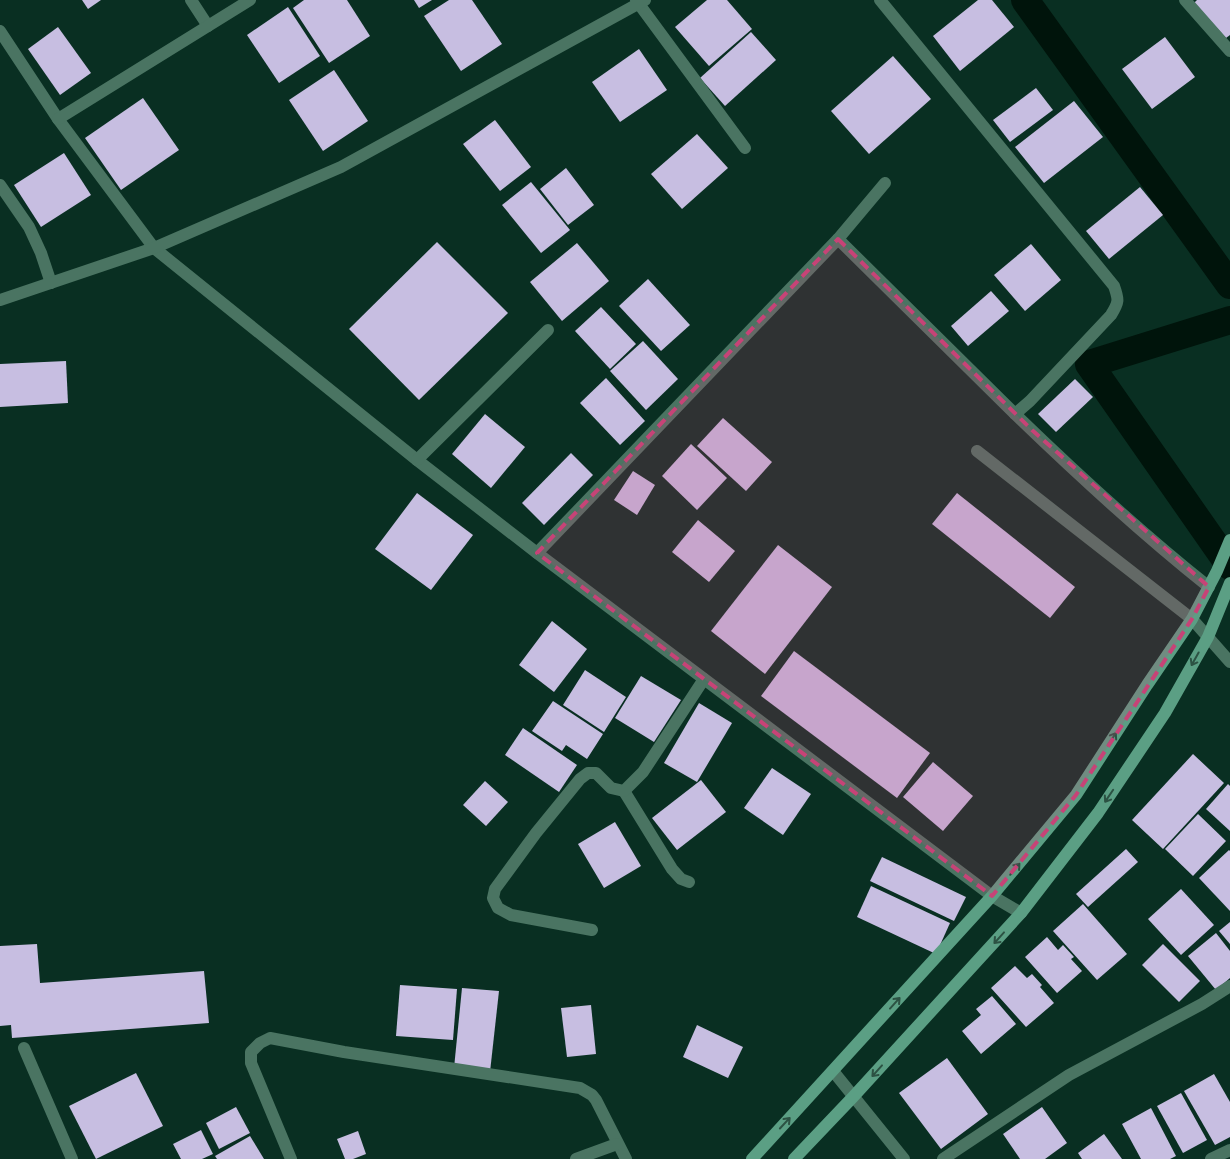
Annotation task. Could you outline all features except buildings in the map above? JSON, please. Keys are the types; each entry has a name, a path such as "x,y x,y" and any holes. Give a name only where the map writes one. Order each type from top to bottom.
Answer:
{"street":[{"path":"190,0 208,26"},
{"path":"58,119 250,0"},
{"path":"880,0 1114,286 1118,295 1118,304 1111,314 1030,401 1014,414"},
{"path":"1185,0 1230,52"},
{"path":"0,300 154,248 340,167 640,2 745,148"},
{"path":"0,31 58,119 154,248 417,460 537,553 992,896 1022,913"},
{"path":"537,553 838,240 885,183"},
{"path":"0,186 29,227 41,253 51,283"},
{"path":"838,240 1014,414 1125,516 1209,587"},
{"path":"417,460 548,330"},
{"path":"977,451 1192,619 1230,662"},
{"path":"752,1159 992,896 1076,795 1192,619 1217,571 1230,540"},
{"path":"794,1159 854,1097 1022,913 1098,813 1166,713 1208,637 1230,583"},
{"path":"624,791 643,772 704,679"},
{"path":"592,930 510,915 498,908 493,898 495,890 536,833 580,778 588,773 596,773 611,788 624,791 672,869 681,879 689,882"},
{"path":"943,1159 1069,1075 1202,1004 1230,986"},
{"path":"291,1159 251,1063 251,1052 260,1043 270,1038 344,1052 580,1088 592,1095 596,1100 626,1159"},
{"path":"24,1048 72,1159"},
{"path":"833,1071 904,1159"},
{"path":"576,1159 617,1144"},
{"path":"1211,1159 1230,1150"}],"highlighted area":[{"path":"838,239 1032,430 1209,587 1192,619 1076,795 992,896 537,553"}],"waterway":[{"path":"1025,0 1230,285"},
{"path":"1230,320 1089,364 1230,566"}]}
